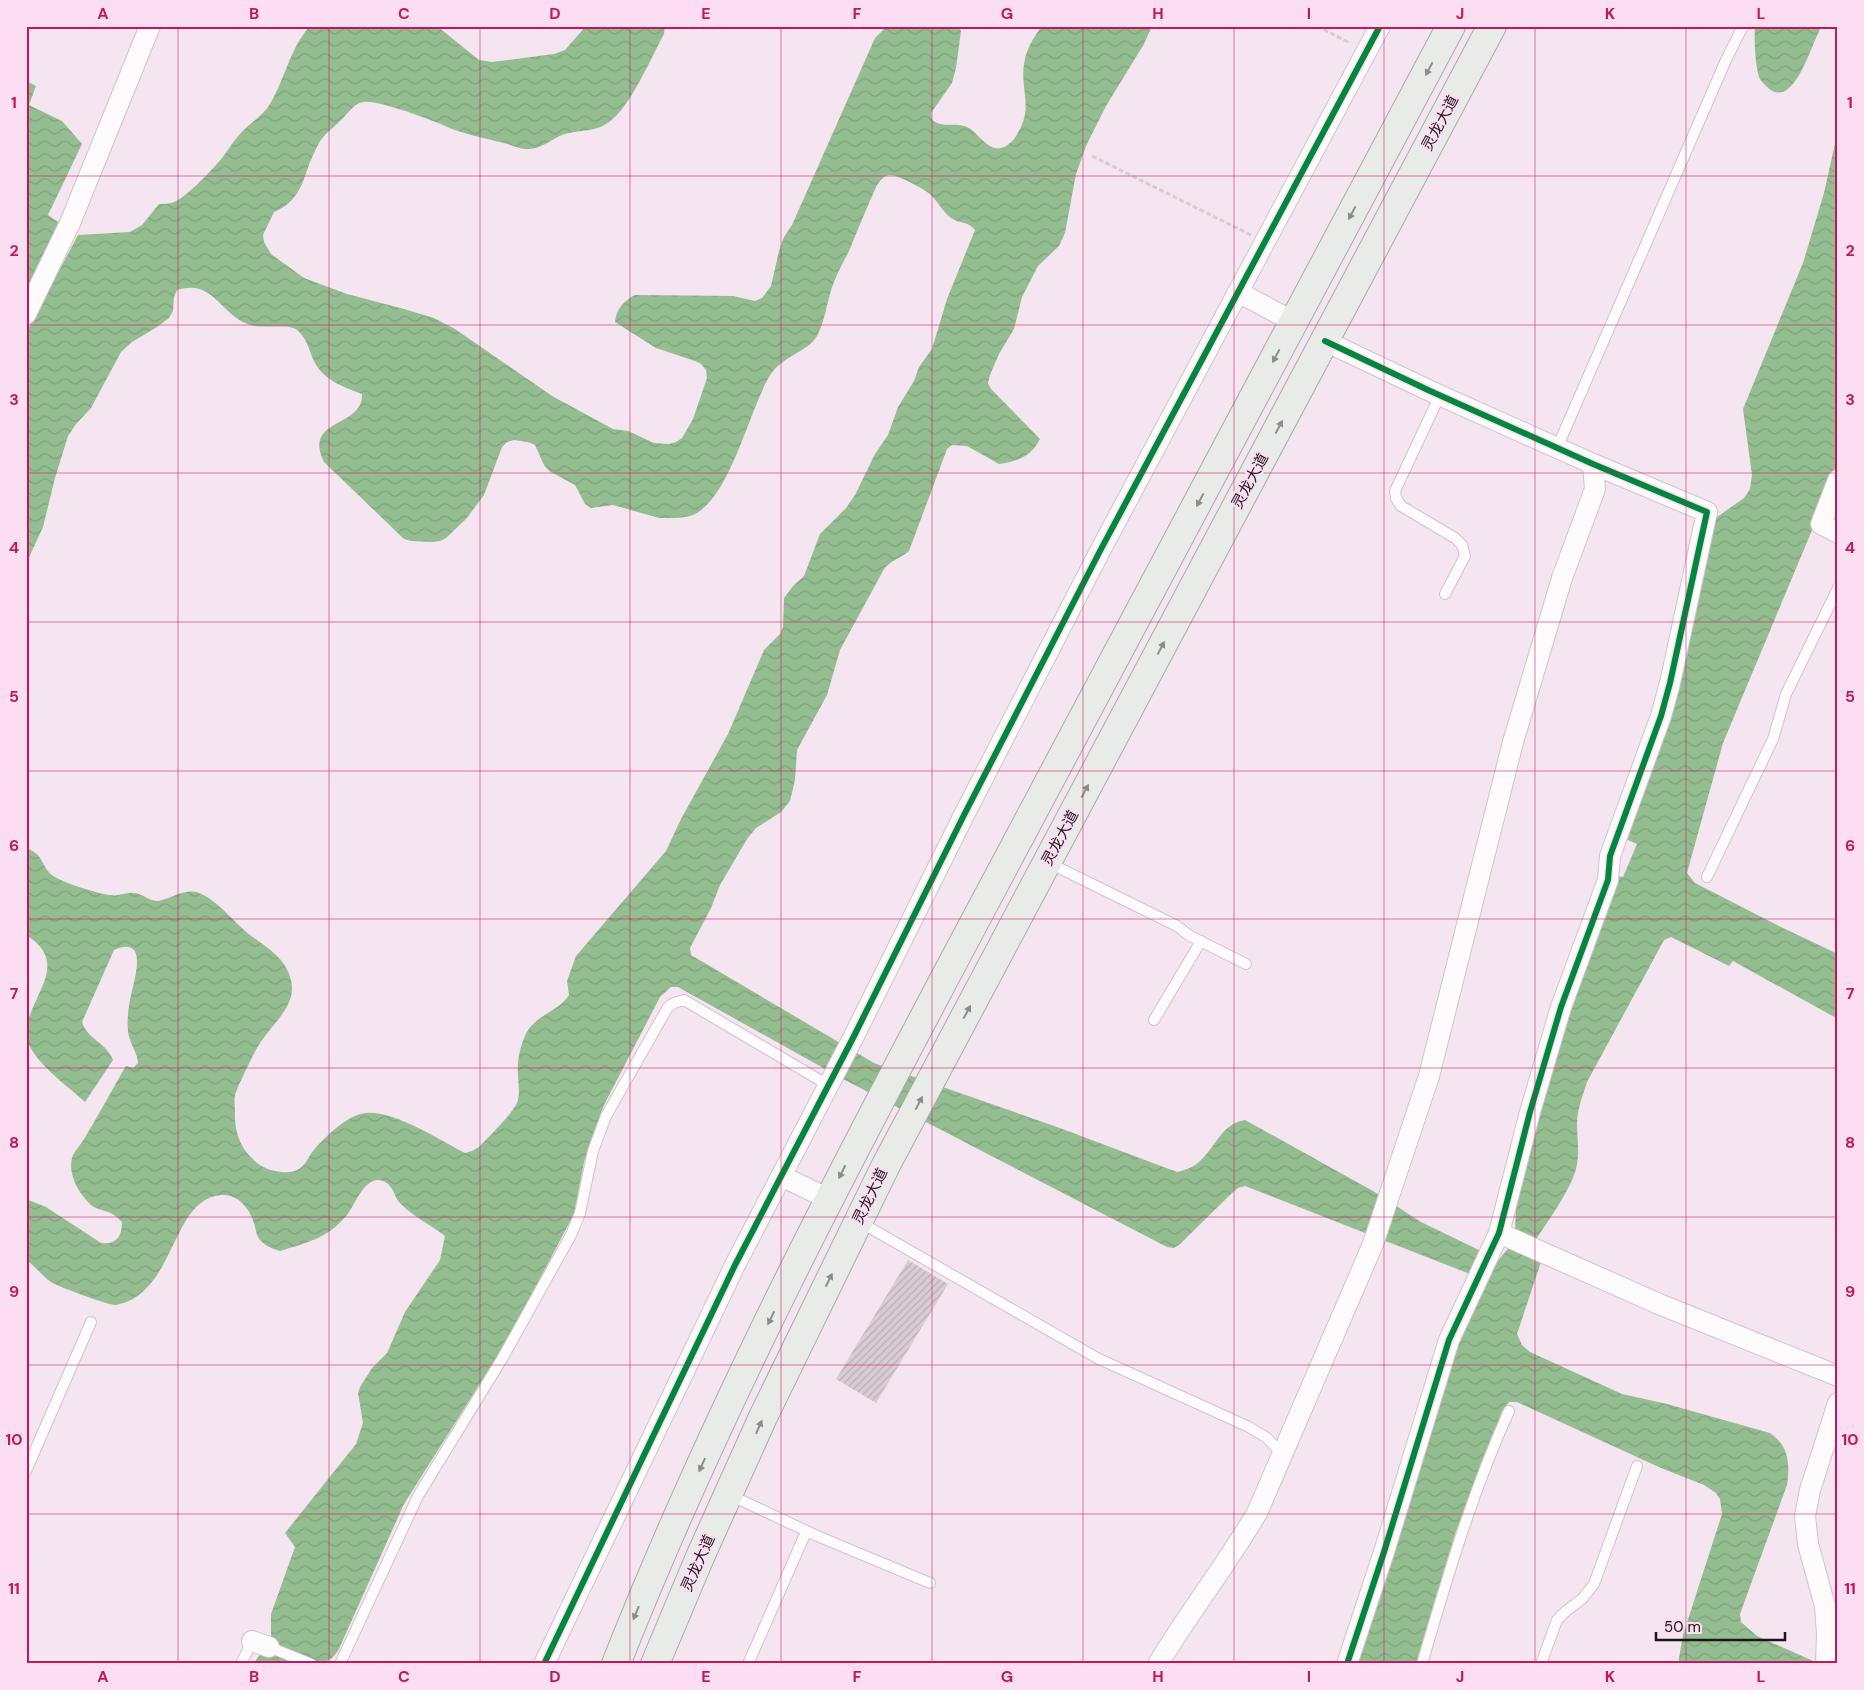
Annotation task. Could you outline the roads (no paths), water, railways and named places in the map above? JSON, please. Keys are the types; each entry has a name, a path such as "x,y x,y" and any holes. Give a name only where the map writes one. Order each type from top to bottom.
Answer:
{"main road":[{"path":"616,1664 704,1458 865,1128 1452,26"},
{"name":"灵龙大道","path":"655,1664 728,1494 793,1353 896,1146 1492,26"}],"street":[{"path":"28,310 70,223 150,26"},
{"path":"544,1664 735,1265 853,1038 964,814 1090,568 1380,26"},
{"path":"1238,292 1294,322"},
{"path":"1325,340 1557,448 1707,512 1670,683 1661,716 1610,856 1608,880 1562,1007 1530,1112 1504,1235 1449,1340 1384,1552 1347,1664"},
{"path":"1158,1664 1181,1626 1244,1536 1267,1494 1373,1244 1429,1076 1528,688 1562,578 1595,489 1593,464"},
{"path":"1838,480 1821,524 1838,533"},
{"path":"781,1176 829,1200"},
{"path":"1504,1235 1659,1304 1838,1376"},
{"path":"1827,1663 1825,1606 1808,1544 1805,1516 1810,1490 1838,1403"}],"lane":[{"path":"1557,448 1726,60 1743,26"},
{"path":"1440,395 1395,491 1395,495 1401,506 1455,538 1462,546 1464,556 1445,594"},
{"path":"1707,877 1773,739 1786,694 1838,588"},
{"path":"1047,862 1177,926 1201,941 1246,964"},
{"path":"1154,1020 1201,941"},
{"path":"340,1664 418,1496 502,1359 571,1235 582,1206 593,1151 606,1116 668,1007 684,1000 830,1082"},
{"path":"858,1221 1097,1358 1250,1427 1267,1438 1283,1455"},
{"path":"26,1471 91,1322"},
{"path":"1422,1664 1451,1564 1494,1445 1509,1412"},
{"path":"1541,1664 1558,1620 1566,1611 1582,1600 1594,1584 1637,1466"},
{"path":"728,1494 806,1532 930,1583"},
{"path":"748,1664 806,1532"},
{"path":"241,1664 260,1644 311,1664"}],"water":[{"path":"310,26 437,26 479,60 492,62 554,54 565,50 586,26 665,26 664,34 630,98 610,122 592,130 565,134 535,148 520,148 465,133 379,103 359,103 321,140 297,193 284,207 274,212 263,235 264,242 271,254 304,278 347,294 434,318 455,329 552,396 613,429 628,431 654,443 669,444 682,438 693,419 707,378 706,370 695,361 656,348 615,322 619,309 627,300 635,295 733,296 755,301 762,298 771,286 784,237 792,225 875,38 887,26 958,26 961,31 952,83 931,113 932,120 936,123 960,125 969,128 989,145 999,148 1013,141 1023,122 1026,105 1023,73 1025,59 1030,44 1042,26 1152,26 1144,44 1106,106 1086,146 1076,174 1065,233 1059,246 1038,266 1022,297 1014,329 999,354 990,375 988,383 991,389 1040,439 1028,454 1012,462 999,464 967,446 952,445 947,449 909,551 884,569 840,650 827,695 797,750 795,780 790,801 781,812 756,828 747,839 720,885 711,908 690,948 691,955 874,1063 1057,1127 1177,1172 1196,1164 1205,1156 1224,1131 1237,1122 1245,1120 1373,1191 1421,1222 1483,1252 1470,1274 1245,1186 1238,1188 1232,1193 1180,1244 1174,1248 1167,1247 843,1079 678,987 671,987 660,997 604,1105 584,1162 574,1214 508,1339 404,1504 338,1651 332,1658 321,1664 253,1664 260,1655 267,1652 271,1644 271,1614 295,1547 285,1533 356,1444 363,1423 358,1393 360,1387 372,1368 387,1353 405,1312 440,1260 445,1236 406,1209 387,1183 377,1180 366,1186 347,1215 324,1235 280,1251 267,1246 260,1240 250,1213 238,1200 228,1195 222,1195 205,1200 192,1212 163,1266 151,1283 136,1297 116,1305 105,1303 55,1284 26,1260 26,1199 46,1207 101,1243 111,1243 119,1236 122,1222 113,1214 92,1206 85,1199 75,1182 71,1164 74,1153 124,1069 126,1066 133,1068 138,1063 129,1035 128,1023 129,1004 136,972 136,954 133,949 125,947 114,950 82,1022 88,1033 106,1049 113,1060 85,1102 42,1063 29,1045 27,1037 28,1024 47,971 47,959 40,947 26,935 26,848 39,857 48,871 56,878 97,892 113,895 137,893 154,901 185,892 199,893 220,907 244,930 271,950 283,962 292,987 289,1002 281,1016 257,1047 235,1097 235,1118 239,1139 250,1157 260,1165 271,1170 283,1172 299,1169 311,1153 344,1122 359,1114 366,1113 377,1113 403,1121 465,1153 479,1147 507,1118 516,1105 519,1094 518,1059 529,1029 559,1006 569,995 567,981 576,956 666,851 681,819 728,734 764,650 780,634 783,627 784,598 804,576 820,534 846,508 855,495 875,454 888,435 898,407 914,381 919,367 932,349 947,299 975,230 970,225 951,218 928,192 893,175 882,179 877,185 836,278 817,336 807,346 780,364 769,377 720,488 709,503 697,513 683,517 659,518 613,505 591,508 585,504 575,485 549,471 544,465 535,445 514,440 507,442 502,447 484,495 466,519 446,538 433,542 404,539 324,462 319,448 321,438 327,430 354,413 360,405 362,394 336,383 324,374 315,363 306,341 297,330 287,327 259,326 245,323 236,318 207,292 189,288 177,290 174,297 173,311 169,318 132,342 121,352 91,408 68,436 43,527 26,564 26,333 78,235 130,232 142,225 159,204 174,202 193,189 218,163 244,130 267,109 297,44"},
{"path":"1755,26 1822,26 1801,72 1785,91 1776,92 1766,86 1759,78"},
{"path":"26,81 36,86 29,105 62,121 82,144 48,215 61,224 26,289"},
{"path":"1838,130 1838,468 1723,743 1687,873 1695,883 1838,954 1838,1019 1733,961 1729,966 1671,937 1664,940 1587,1082 1577,1118 1578,1152 1576,1169 1568,1189 1528,1252 1542,1259 1517,1334 1522,1345 1530,1352 1622,1394 1667,1404 1770,1433 1776,1438 1787,1456 1787,1485 1740,1614 1741,1622 1757,1636 1820,1664 1678,1664 1683,1635 1722,1514 1720,1499 1716,1493 1704,1485 1661,1468 1517,1402 1509,1402 1502,1411 1455,1534 1416,1664 1357,1664 1450,1362 1490,1270 1512,1244 1515,1233 1516,1201 1548,1079 1617,876 1623,877 1637,844 1621,837 1712,527 1717,517 1744,498 1750,489 1752,475 1743,409 1803,263 1824,193"}]}
